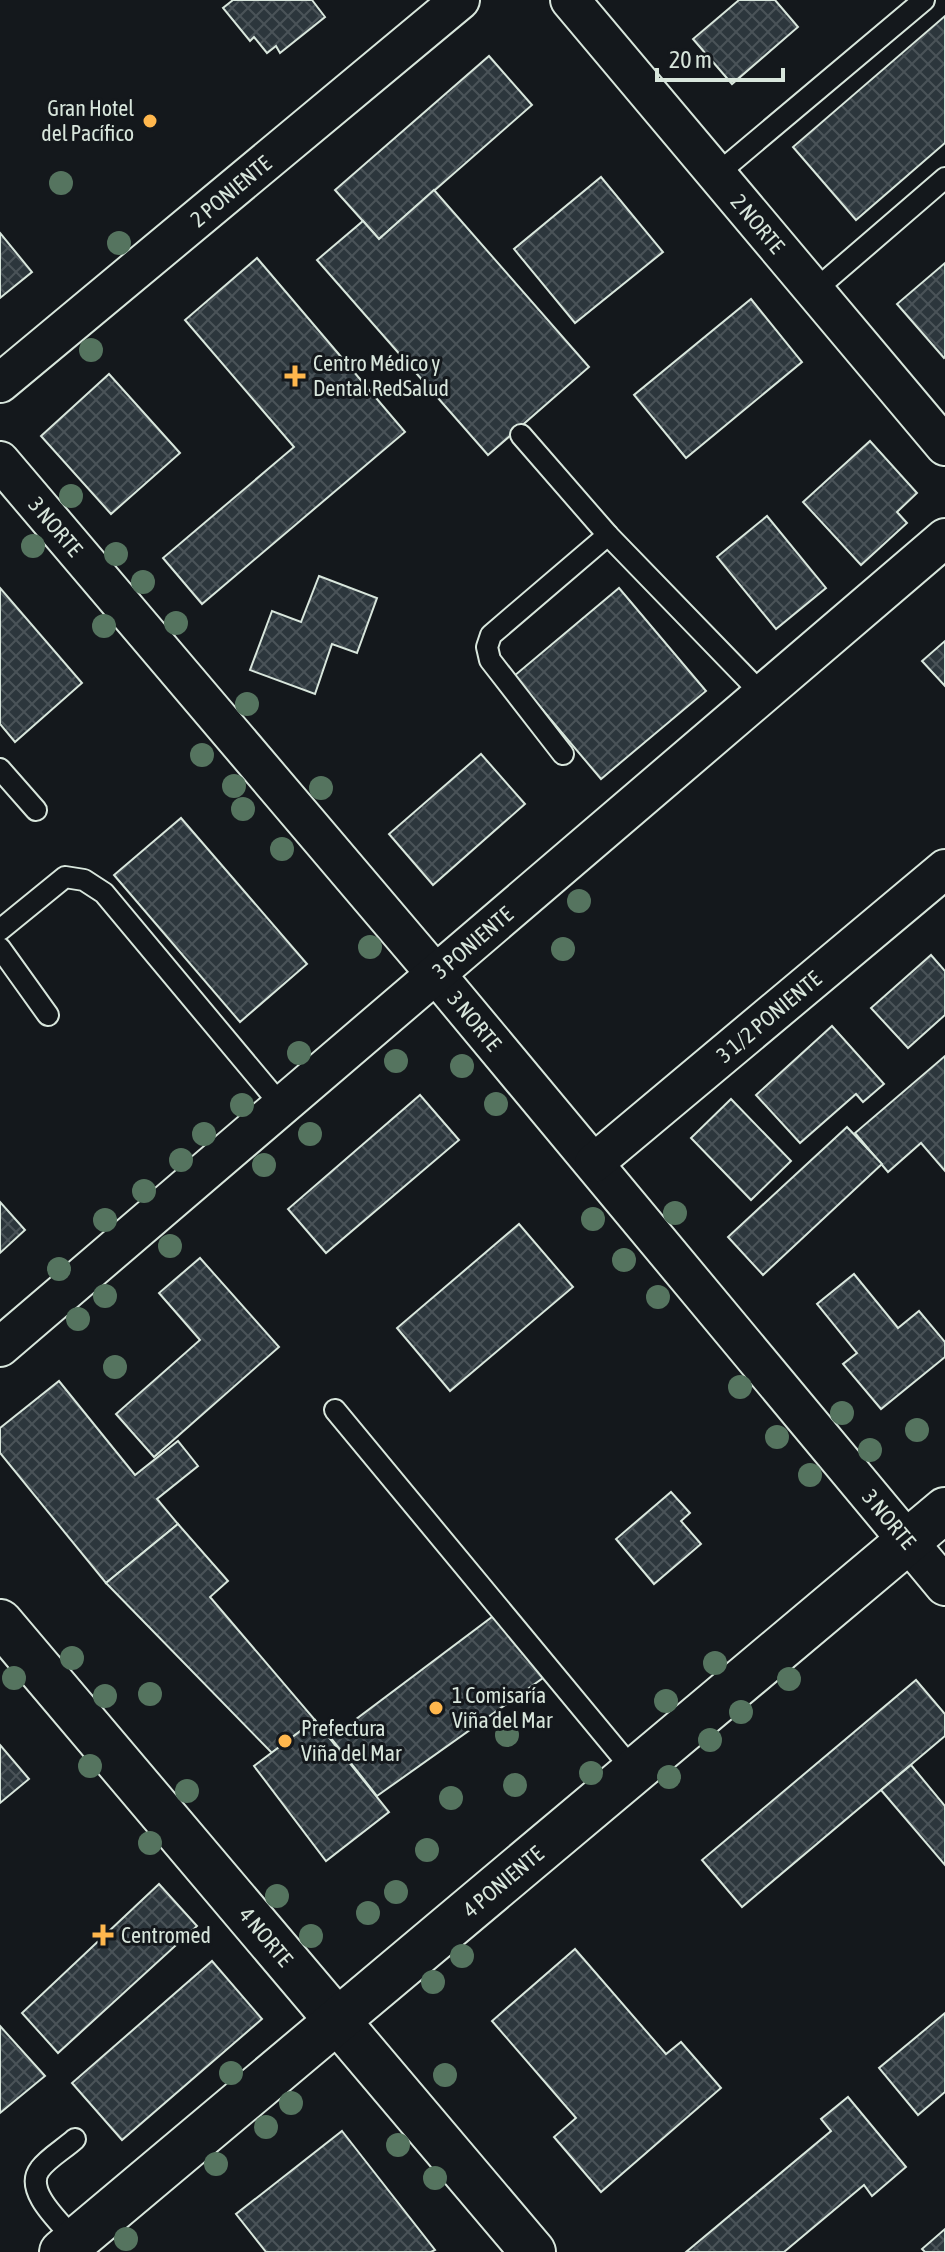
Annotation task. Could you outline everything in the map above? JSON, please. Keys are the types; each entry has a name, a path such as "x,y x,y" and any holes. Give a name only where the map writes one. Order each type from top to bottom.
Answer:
{"main road":[{"name":"4 PONIENTE","path":"68,2246 945,1510"},
{"name":"4 NORTE","path":"0,1622 533,2252"}],"street":[{"name":"2 PONIENTE","path":"0,383 460,0"},
{"name":"2 NORTE","path":"570,0 945,446"},
{"name":"3 NORTE","path":"0,461 434,972 945,1586"},
{"name":"3 PONIENTE","path":"0,1347 434,972 945,538"},
{"name":"3 1/2 PONIENTE","path":"594,1163 945,869"}],"lane":[{"path":"716,175 924,0"},
{"path":"814,291 945,178"},
{"path":"521,435 608,535 761,693"},
{"path":"563,754 490,660 487,647 491,635 608,535"},
{"path":"0,769 36,810"},
{"path":"0,930 65,877 104,893 281,1105"},
{"path":"0,948 48,1015"},
{"path":"335,1410 634,1771"},
{"path":"68,2246 34,2182 39,2170 75,2139"}],"building":[{"path":"233,0 312,0 325,17 280,53 276,46 267,53 254,37 250,41 223,8"},
{"path":"739,0 775,0 798,27 732,84 693,39"},
{"path":"945,16 945,143 856,220 793,147"},
{"path":"489,56 532,105 379,239 335,190"},
{"path":"601,177 663,252 575,323 514,249"},
{"path":"434,190 589,367 488,455 317,260 363,221 379,239"},
{"path":"0,233 32,272 0,298"},
{"name":"Centro Médico y Dental RedSalud","path":"257,258 405,432 202,604 163,558 294,447 185,320"},
{"path":"945,263 945,357 944,358 897,304"},
{"path":"751,299 802,362 686,458 634,395"},
{"path":"109,374 180,453 111,514 41,436"},
{"path":"870,441 917,493 897,512 907,523 861,565 803,502"},
{"path":"767,516 826,588 776,629 717,557"},
{"path":"319,576 377,598 357,653 332,644 315,694 250,670 272,611 301,622"},
{"path":"0,588 82,683 15,742 0,724"},
{"path":"619,588 706,691 601,779 514,676"},
{"path":"945,641 945,686 922,661"},
{"path":"481,754 525,804 433,885 389,834"},
{"path":"181,818 307,964 240,1022 114,875"},
{"path":"931,955 945,971 945,1015 908,1048 871,1008"},
{"path":"832,1026 884,1084 863,1102 856,1094 800,1143 756,1095"},
{"path":"945,1056 945,1171 921,1143 888,1172 855,1133"},
{"path":"420,1095 459,1140 326,1253 288,1209"},
{"path":"731,1099 791,1161 751,1200 691,1138"},
{"path":"847,1127 882,1164 763,1275 728,1237"},
{"path":"0,1202 25,1230 0,1253"},
{"path":"519,1224 573,1287 450,1391 397,1328"},
{"path":"200,1258 279,1347 154,1457 116,1414 200,1340 159,1293"},
{"path":"854,1274 898,1328 919,1311 945,1342 945,1357 881,1409 843,1364 857,1353 817,1304"},
{"path":"59,1381 135,1475 178,1441 198,1466 157,1499 178,1524 106,1583 0,1453 0,1428"},
{"path":"671,1492 690,1513 681,1521 701,1544 654,1584 616,1539"},
{"path":"178,1524 228,1581 210,1597 315,1720 272,1753 106,1583"},
{"name":"1 Comisaría Viña del Mar","path":"496,1614 543,1678 377,1796 331,1738"},
{"path":"916,1680 945,1714 945,1736 742,1907 702,1860"},
{"path":"315,1720 389,1812 326,1861 254,1766"},
{"path":"0,1745 29,1779 0,1803"},
{"path":"911,1765 945,1806 945,1865 881,1790"},
{"path":"159,1884 197,1926 58,2053 22,2013"},
{"path":"575,1949 666,2054 681,2042 721,2088 601,2192 554,2137 576,2118 492,2021"},
{"path":"212,1961 262,2019 122,2140 72,2083"},
{"path":"945,2013 945,2092 918,2115 879,2068"},
{"path":"0,2026 45,2076 0,2113"},
{"path":"848,2097 906,2167 872,2196 864,2185 784,2252 686,2252 831,2131 821,2119"},
{"path":"342,2131 435,2250 266,2252 236,2214"},
{"path":"945,2229 945,2252 925,2252 922,2249"}],"place":[{"name":"Gran Hotel del Pacífico","path":"150,121"},
{"name":"Centro Médico y Dental RedSalud","path":"295,376"},
{"name":"1 Comisaría Viña del Mar","path":"436,1708"},
{"name":"Prefectura Viña del Mar","path":"285,1741"},
{"name":"Centromed","path":"103,1935"}]}
